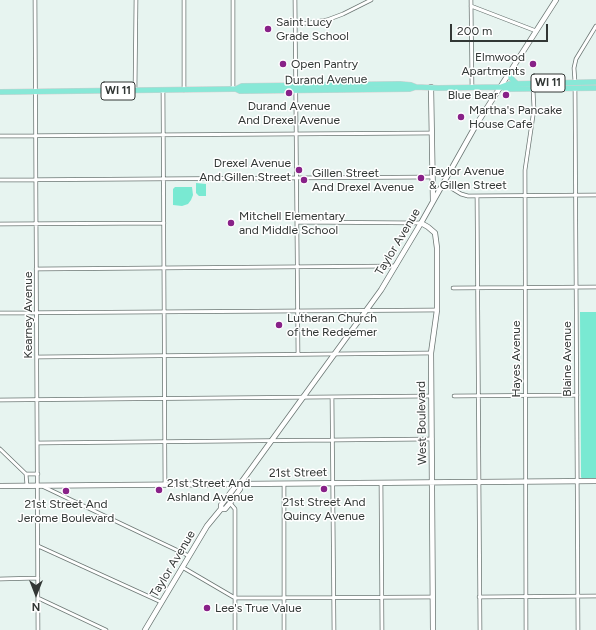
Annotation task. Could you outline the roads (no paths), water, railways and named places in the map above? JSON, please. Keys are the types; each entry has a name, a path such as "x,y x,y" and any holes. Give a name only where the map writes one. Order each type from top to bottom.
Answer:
{"main road":[{"path":"510,72 511,78 516,83"},
{"name":"Durand Avenue","path":"501,86 507,89 533,89 575,86 596,82"},
{"name":"Durand Avenue","path":"0,92 235,89 240,86 296,88 400,84 416,87 472,87 501,86 516,83 596,88"}],"street":[{"name":"Kearney Avenue","path":"35,0 37,443 40,486 38,630"},
{"path":"135,91 136,0"},
{"path":"184,0 184,90"},
{"path":"233,0 235,89"},
{"path":"295,0 298,354"},
{"path":"295,24 331,19 371,0"},
{"path":"471,0 472,87"},
{"name":"Taylor Avenue","path":"221,510 221,505 235,487 240,484 381,290 433,203 476,125 556,0"},
{"path":"471,6 536,31"},
{"name":"Blaine Avenue","path":"578,630 574,68 576,59 596,26"},
{"path":"431,87 433,203"},
{"name":"Hayes Avenue","path":"526,630 525,170 534,109 533,89"},
{"path":"164,90 165,485"},
{"path":"0,136 431,133"},
{"path":"0,180 432,177"},
{"path":"443,184 464,195 477,196 596,195"},
{"path":"477,196 479,288 480,630"},
{"path":"297,222 421,223"},
{"path":"0,224 164,223"},
{"name":"West Boulevard","path":"421,223 432,230 436,239 437,310 431,353 433,630"},
{"path":"36,269 396,266"},
{"path":"454,288 596,287"},
{"path":"0,314 437,310"},
{"path":"37,357 431,353"},
{"path":"454,396 577,395"},
{"path":"0,400 432,396"},
{"path":"332,397 334,630"},
{"path":"37,443 432,439"},
{"path":"0,449 26,474 28,486"},
{"path":"26,474 38,474"},
{"name":"21st Street","path":"0,486 596,481"},
{"path":"381,483 382,630"},
{"name":"Taylor Avenue","path":"145,630 207,526 221,510 225,509 230,503 240,489 240,484"},
{"path":"284,484 284,630"},
{"path":"40,486 189,556"},
{"path":"230,503 235,509 236,630"},
{"path":"38,546 161,602"},
{"path":"182,567 235,598 432,597"},
{"path":"0,579 38,578"},
{"path":"480,597 596,596"},
{"path":"38,598 106,630"}],"place":[{"name":"Saint Lucy Grade School","path":"268,29"},
{"name":"Open Pantry","path":"283,64"},
{"name":"Elmwood Apartments","path":"533,64"},
{"name":"Durand Avenue And Drexel Avenue","path":"289,93"},
{"name":"Blue Bear","path":"506,95"},
{"name":"Martha's Pancake House Cafe","path":"461,117"},
{"name":"Drexel Avenue And Gillen Street","path":"299,170"},
{"name":"Taylor Avenue & Gillen Street","path":"421,178"},
{"name":"Gillen Street And Drexel Avenue","path":"304,180"},
{"name":"Mitchell Elementary and Middle School","path":"231,223"},
{"name":"Lutheran Church of the Redeemer","path":"279,325"},
{"name":"21st Street And Quincy Avenue","path":"324,489"},
{"name":"21st Street And Ashland Avenue","path":"159,490"},
{"name":"21st Street And Jerome Boulevard","path":"66,491"},
{"name":"Lee's True Value","path":"207,608"}]}
